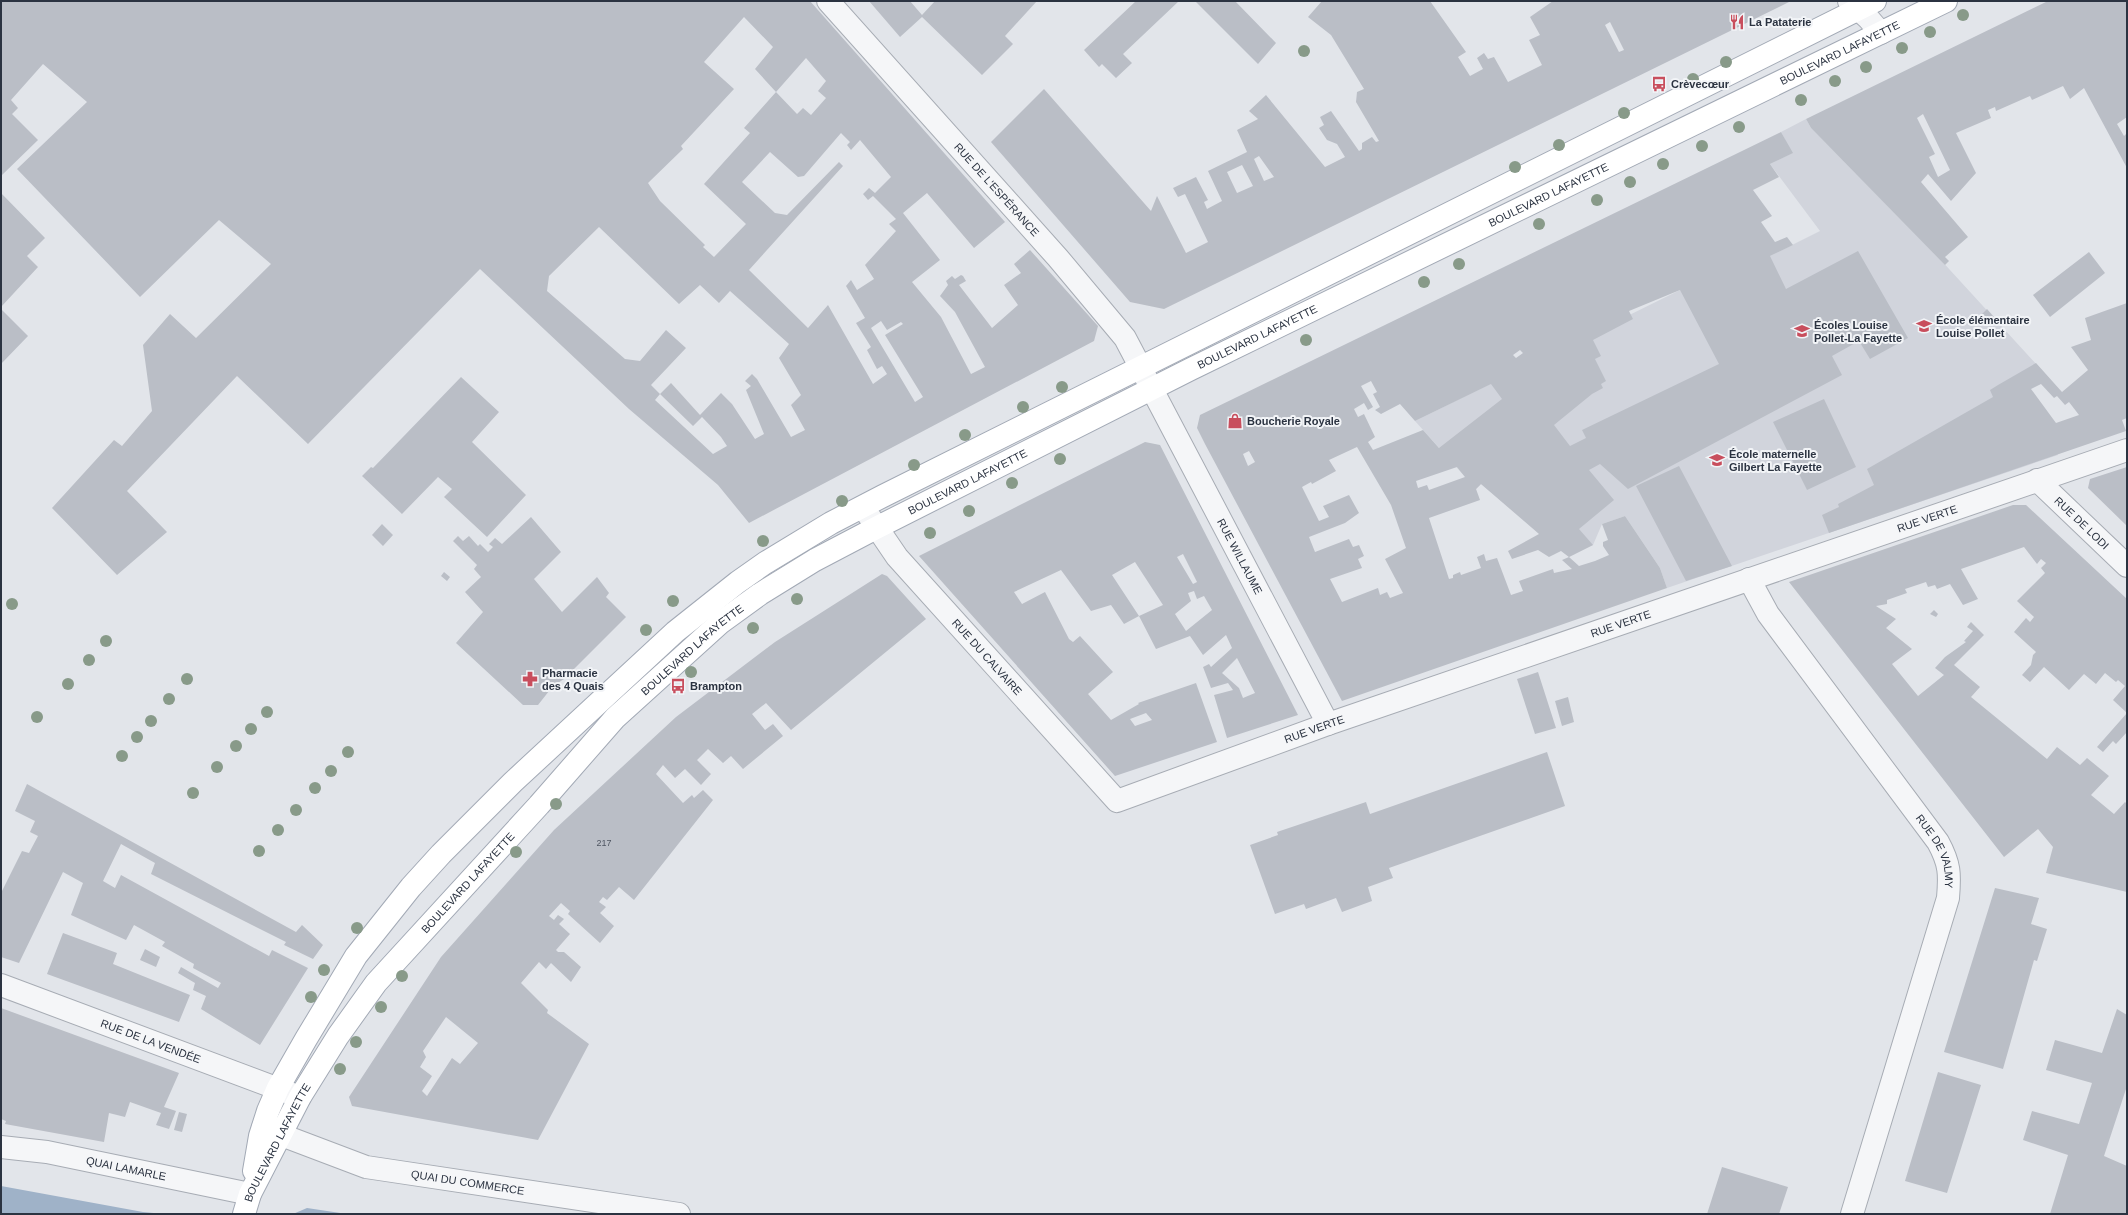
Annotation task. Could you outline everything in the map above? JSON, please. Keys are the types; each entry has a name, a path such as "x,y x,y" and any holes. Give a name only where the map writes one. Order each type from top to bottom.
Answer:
{"main road":[{"name":"BOULEVARD LAFAYETTE","path":"271,1131 300,1097 341,1030 376,983 534,811 615,718 720,623 760,594 815,560 876,528 1152,389 1547,194 1946,1"},
{"name":"BOULEVARD LAFAYETTE","path":"247,1204 271,1131 278,1088 356,956 411,887 513,782 647,656 738,582 786,549 863,507 1861,4"}],"street":[{"name":"RUE DE L'ESPÉRANCE","path":"828,1 1109,317 1125,338 1152,389"},
{"path":"1861,4 1881,33"},
{"name":"RUE WILLAUME","path":"1152,389 1328,724"},
{"name":"RUE VERTE","path":"1117,801 1328,724 2127,450"},
{"name":"RUE DE LODI","path":"2037,480 2127,566"},
{"name":"RUE DU CALVAIRE","path":"863,507 897,557 1117,801"},
{"name":"RUE DE VALMY","path":"1749,579 1768,614 1938,842 1949,867 1950,881 1948,898 1852,1214"},
{"name":"RUE DE LA VENDÉE","path":"1,985 300,1097"},
{"name":"QUAI DU COMMERCE","path":"271,1131 366,1167 679,1214"},
{"name":"QUAI LAMARLE","path":"1,1147 47,1152 247,1204"}],"shaded area":[{"name":"Écoles Louise Pollet-La Fayette","path":"1806,119 1811,128 1939,258 2049,378 2018,396 2046,422 2058,455 1667,588 1660,568 1625,516 1602,524 1593,545 1569,557 1481,484 1476,489 1415,421 1680,290 1770,256 1820,231 1770,164 1792,153 1781,132"}],"water":[{"path":"1,1186 143,1212 164,1214 1,1214"},
{"path":"307,1208 347,1214 293,1214"}],"building":[{"path":"1,1 810,1 1005,222 974,248 927,193 903,213 940,260 912,282 941,317 971,374 985,367 955,312 940,296 948,285 946,281 952,276 955,279 961,275 963,276 966,281 959,285 992,328 1018,305 1004,285 1021,273 1014,264 1030,250 1098,326 1094,341 749,523 718,485 629,409 480,269 308,444 237,376 127,491 167,532 117,575 52,508 114,440 122,446 152,411 143,345 170,314 196,338 271,264 219,220 140,297 17,169 87,102 43,64 11,100 18,108 12,114 38,140 1,176","holes":["744,17 773,47 755,69 776,92 744,128 750,133 704,184 746,224 714,257 703,247 705,245 660,201 648,183 683,149 681,146 734,89 704,62","806,58 826,81 818,91 826,98 811,115 803,108 797,114 776,92","841,133 850,142 847,145 851,150 860,140 891,177 875,193 869,188 863,194 868,200 873,196 896,219 889,224 896,231 865,265 874,279 857,290 851,280 846,286 865,318 856,323 871,347 867,350 877,369 882,366 887,374 873,384 828,305 808,328 749,270 843,166 839,162 787,215 775,213 742,182 770,152 798,177 804,176","599,227 679,304 700,285 719,303 730,291 789,344 779,358 801,395 791,405 805,430 791,437 757,379 752,374 745,381 751,386 746,390 764,434 755,439 732,404 721,393 700,415 671,383 660,394 651,385 686,348 666,330 640,361 625,359 547,291 549,276","881,321 887,330 901,322 903,324 885,335 923,397 915,402 871,328","660,394 693,426 702,417 721,437 727,446 713,454 655,400"]},
{"path":"869,1 910,1 922,15 935,1 1037,1 1005,36 1013,44 982,75 922,17 900,37"},
{"path":"1136,1 1179,1 1123,54 1132,63 1116,78 1102,64 1099,67 1084,50"},
{"path":"1195,1 1235,1 1276,43 1258,64"},
{"path":"1322,1 1430,1 1466,52 1458,57 1470,76 1483,69 1477,58 1484,53 1488,59 1494,57 1508,82 1542,65 1529,40 1540,35 1530,17 1553,1 1791,1 1164,309 1130,302 991,142 1044,89 1151,211 1157,196 1186,253 1208,242 1185,194 1178,197 1173,188 1196,177 1208,200 1204,202 1207,209 1222,201 1208,171 1247,152 1237,130 1258,119 1249,111 1266,95 1325,167 1345,157 1337,144 1327,140 1319,128 1324,125 1320,117 1331,111 1359,151 1362,149 1362,143 1372,137 1376,142 1379,141 1356,102 1357,92 1364,89 1331,35 1308,17","holes":["1610,22 1624,50 1619,52 1605,25","1259,156 1274,177 1264,181 1254,159","1242,165 1253,186 1237,193 1227,172"]},
{"path":"2048,1 2127,1 2127,117 2117,124 2124,136 2127,133 2127,168 2084,88 2070,99 2063,86 2032,100 2030,96 1996,111 1995,107 1988,110 1991,118 1956,133 1976,173 1951,201 1928,174 1921,182 1968,237 1945,257 1949,261 1945,265 1811,128 1806,119","holes":["1923,114 1950,170 1938,177 1929,157 1935,154 1917,118"]},
{"path":"1781,132 1793,153 1770,164 1779,177 1753,190 1772,216 1761,222 1775,242 1787,237 1793,245 1770,256 1786,289 1858,251 1908,338 1870,359 1859,341 1832,356 1842,375 1628,489 1600,464 1589,470 1614,500 1579,529 1593,545 1569,557 1579,566 1609,555 1603,546 1603,542 1608,540 1602,524 1625,516 1660,568 1667,588 1342,701 1197,428 1200,415","holes":["1680,290 1719,364 1582,430 1586,438 1570,446 1554,425 1592,394 1603,388 1601,384 1606,381 1595,359 1601,356 1593,340 1633,319 1629,311","1520,350 1523,353 1516,358 1513,355","1371,381 1377,392 1373,394 1380,407 1375,410 1381,414 1400,404 1415,421 1491,384 1502,399 1439,448 1423,430 1373,450 1368,442 1375,437 1364,414 1358,417 1354,409 1364,403 1368,410 1373,407 1361,386","1357,447 1391,505 1406,548 1385,559 1403,593 1390,598 1387,592 1380,595 1378,588 1342,602 1330,579 1362,568 1358,559 1364,556 1359,545 1353,547 1349,539 1315,552 1309,537 1345,523 1359,513 1349,495 1323,506 1329,517 1319,521 1302,487 1311,482 1312,484 1336,471 1329,460","1249,451 1255,462 1248,466 1243,454","1457,467 1465,477 1429,490 1427,485 1418,488 1416,481","1481,484 1539,534 1508,551 1512,559 1538,550 1549,557 1561,551 1569,557 1562,560 1572,569 1554,573 1553,569 1519,581 1523,591 1511,595 1497,558 1486,561 1484,554 1477,557 1481,568 1461,575 1460,572 1453,575 1453,578 1449,579 1429,518 1480,500 1476,489"]},
{"path":"1,193 45,238 27,256 38,267 1,307"},
{"path":"2089,252 2105,273 2050,317 2033,295"},
{"path":"2127,303 2127,418 2122,420 2126,431 1829,533 1822,515 1839,507 1838,504 1874,485 1867,469 1993,397 1990,390 1998,385 2036,363 2062,392 2088,370 2071,347 2091,340 2085,318","holes":["2041,384 2054,398 2057,396 2065,405 2069,402 2079,415 2056,423 2031,389"]},
{"path":"1,309 28,336 1,364"},
{"path":"1987,309 1994,317 1987,323 1980,316"},
{"path":"461,377 499,412 472,442 526,495 487,537 444,497 452,489 438,477 402,514 362,476 371,467 373,468"},
{"path":"1824,399 1856,467 1807,490 1773,422"},
{"path":"1145,442 1160,445 1298,715 1227,738 1214,695 1233,690 1228,683 1211,688 1203,667 1209,664 1211,667 1232,648 1226,635 1203,655 1190,636 1156,649 1139,616 1124,624 1111,605 1091,611 1061,570 1014,592 1022,604 1045,592 1069,639 1073,642 1080,636 1113,672 1088,694 1111,720 1139,704 1138,703 1196,683 1217,742 1115,776 919,556","holes":["1183,554 1197,582 1193,584 1177,557","1135,562 1163,605 1139,616 1112,575","1194,591 1197,599 1204,596 1212,610 1186,631 1175,614 1191,601 1188,593","1237,658 1255,693 1243,698 1239,688 1222,673","1146,713 1152,720 1135,726 1130,719"]},
{"path":"1679,466 1732,566 1686,581 1636,486"},
{"path":"2127,467 2127,526 2088,488 2090,479"},
{"path":"2013,505 2026,505 2127,599 2127,713 2113,700 2125,686 2118,680 2116,682 2105,673 2096,684 2084,674 2069,690 2044,667 2030,682 2022,675 2031,665 2033,655 2036,652 2014,632 2026,618 2030,622 2034,617 2017,601 2045,573 2041,568 2046,563 2041,559 2037,564 2024,547 1961,569 1978,599 1963,605 1950,584 1937,589 1935,585 1928,587 1926,582 1905,589 1907,593 1887,600 1887,604 1876,606 1896,619 1886,628 1912,649 1892,664 1918,696 1944,675 1935,668 1945,657 1966,642 1964,641 1973,631 1967,627 1971,622 1984,635 1954,665 1980,687 1971,697 2047,759 2057,747 2080,765 2087,758 2109,776 2091,795 2114,814 2125,802 2127,804 2127,892 2046,873 2053,847 2038,829 2004,857 1789,582"},
{"path":"531,517 561,552 534,579 562,612 597,577 609,593 606,597 626,617 564,679 553,686 538,705 523,705 456,643 483,612 465,592 481,577 474,569 477,565 453,541 458,536 463,541 469,536 478,546 480,544 488,552 493,547 489,544 495,538 502,544"},
{"path":"382,524 393,535 383,546 372,535"},
{"path":"444,572 450,577 447,581 441,576"},
{"path":"882,574 887,576 926,619 791,730 766,703 752,714 765,730 773,724 783,736 743,769 731,756 723,763 708,749 697,760 711,774 701,785 685,769 675,778 663,765 656,774 683,803 692,795 694,798 703,790 713,800 634,900 619,887 607,900 603,897 599,902 606,907 600,913 614,926 600,943 568,914 570,911 561,903 549,916 554,920 558,915 564,919 559,924 570,934 556,950 558,952 564,952 581,967 571,982 551,963 546,969 539,962 521,983 548,1010 547,1013 589,1044 538,1140 352,1106 349,1097 441,957 554,830 676,717 775,642","holes":["446,1017 478,1043 460,1064 452,1058 427,1096 422,1091 432,1076 420,1067 426,1057 423,1051"]},
{"path":"1934,610 1938,614 1936,617 1930,614"},
{"path":"1538,672 1556,728 1535,734 1517,679"},
{"path":"1568,697 1574,722 1562,726 1555,701"},
{"path":"2127,713 2127,732 2116,744 2113,741 2103,752 2097,747"},
{"path":"1547,752 1565,806 1389,868 1393,878 1368,887 1372,901 1342,912 1336,898 1306,909 1304,904 1275,914 1250,845 1278,835 1277,832 1366,802 1370,814"},
{"path":"27,784 296,932 302,925 323,945 313,959 284,945 286,942 151,874 155,863 121,844 103,881 115,888 121,875 269,956 272,950 308,968 260,1045 201,1009 206,996 193,990 195,983 178,973 181,967 218,988 221,983 193,968 194,964 162,946 165,942 134,925 126,940 71,915 83,883 63,872 19,963 1,957 1,893 22,851 29,853 38,836 30,832 35,821 15,811"},
{"path":"1995,888 2039,898 2031,924 2047,929 2037,961 2034,960 2003,1069 1944,1052"},
{"path":"63,933 117,953 113,964 190,995 179,1022 47,974"},
{"path":"145,949 160,957 156,967 140,960"},
{"path":"1,1008 179,1073 164,1107 176,1111 169,1129 156,1125 161,1113 130,1102 125,1117 109,1113 104,1142 5,1124 6,1121 1,1119"},
{"path":"2117,1009 2127,1015 2127,1086 2104,1156 2127,1166 2127,1214 2050,1214 2068,1155 2023,1140 2032,1111 2079,1124 2092,1083 2046,1070 2055,1040 2102,1053"},
{"path":"1938,1072 1981,1085 1947,1193 1905,1181"},
{"path":"179,1112 187,1114 182,1132 174,1130"},
{"path":"1722,1167 1788,1187 1779,1214 1707,1214"}],"place":[{"name":"La Pataterie","path":"1737,22"},
{"name":"Crèvecœur","path":"1659,84"},
{"name":"École élémentaire Louise Pollet","path":"1924,326"},
{"name":"Écoles Louise Pollet-La Fayette","path":"1802,331"},
{"name":"Boucherie Royale","path":"1235,421"},
{"name":"École maternelle Gilbert La Fayette","path":"1717,460"},
{"name":"Pharmacie des 4 Quais","path":"530,679"},
{"name":"Brampton","path":"678,686"}]}
